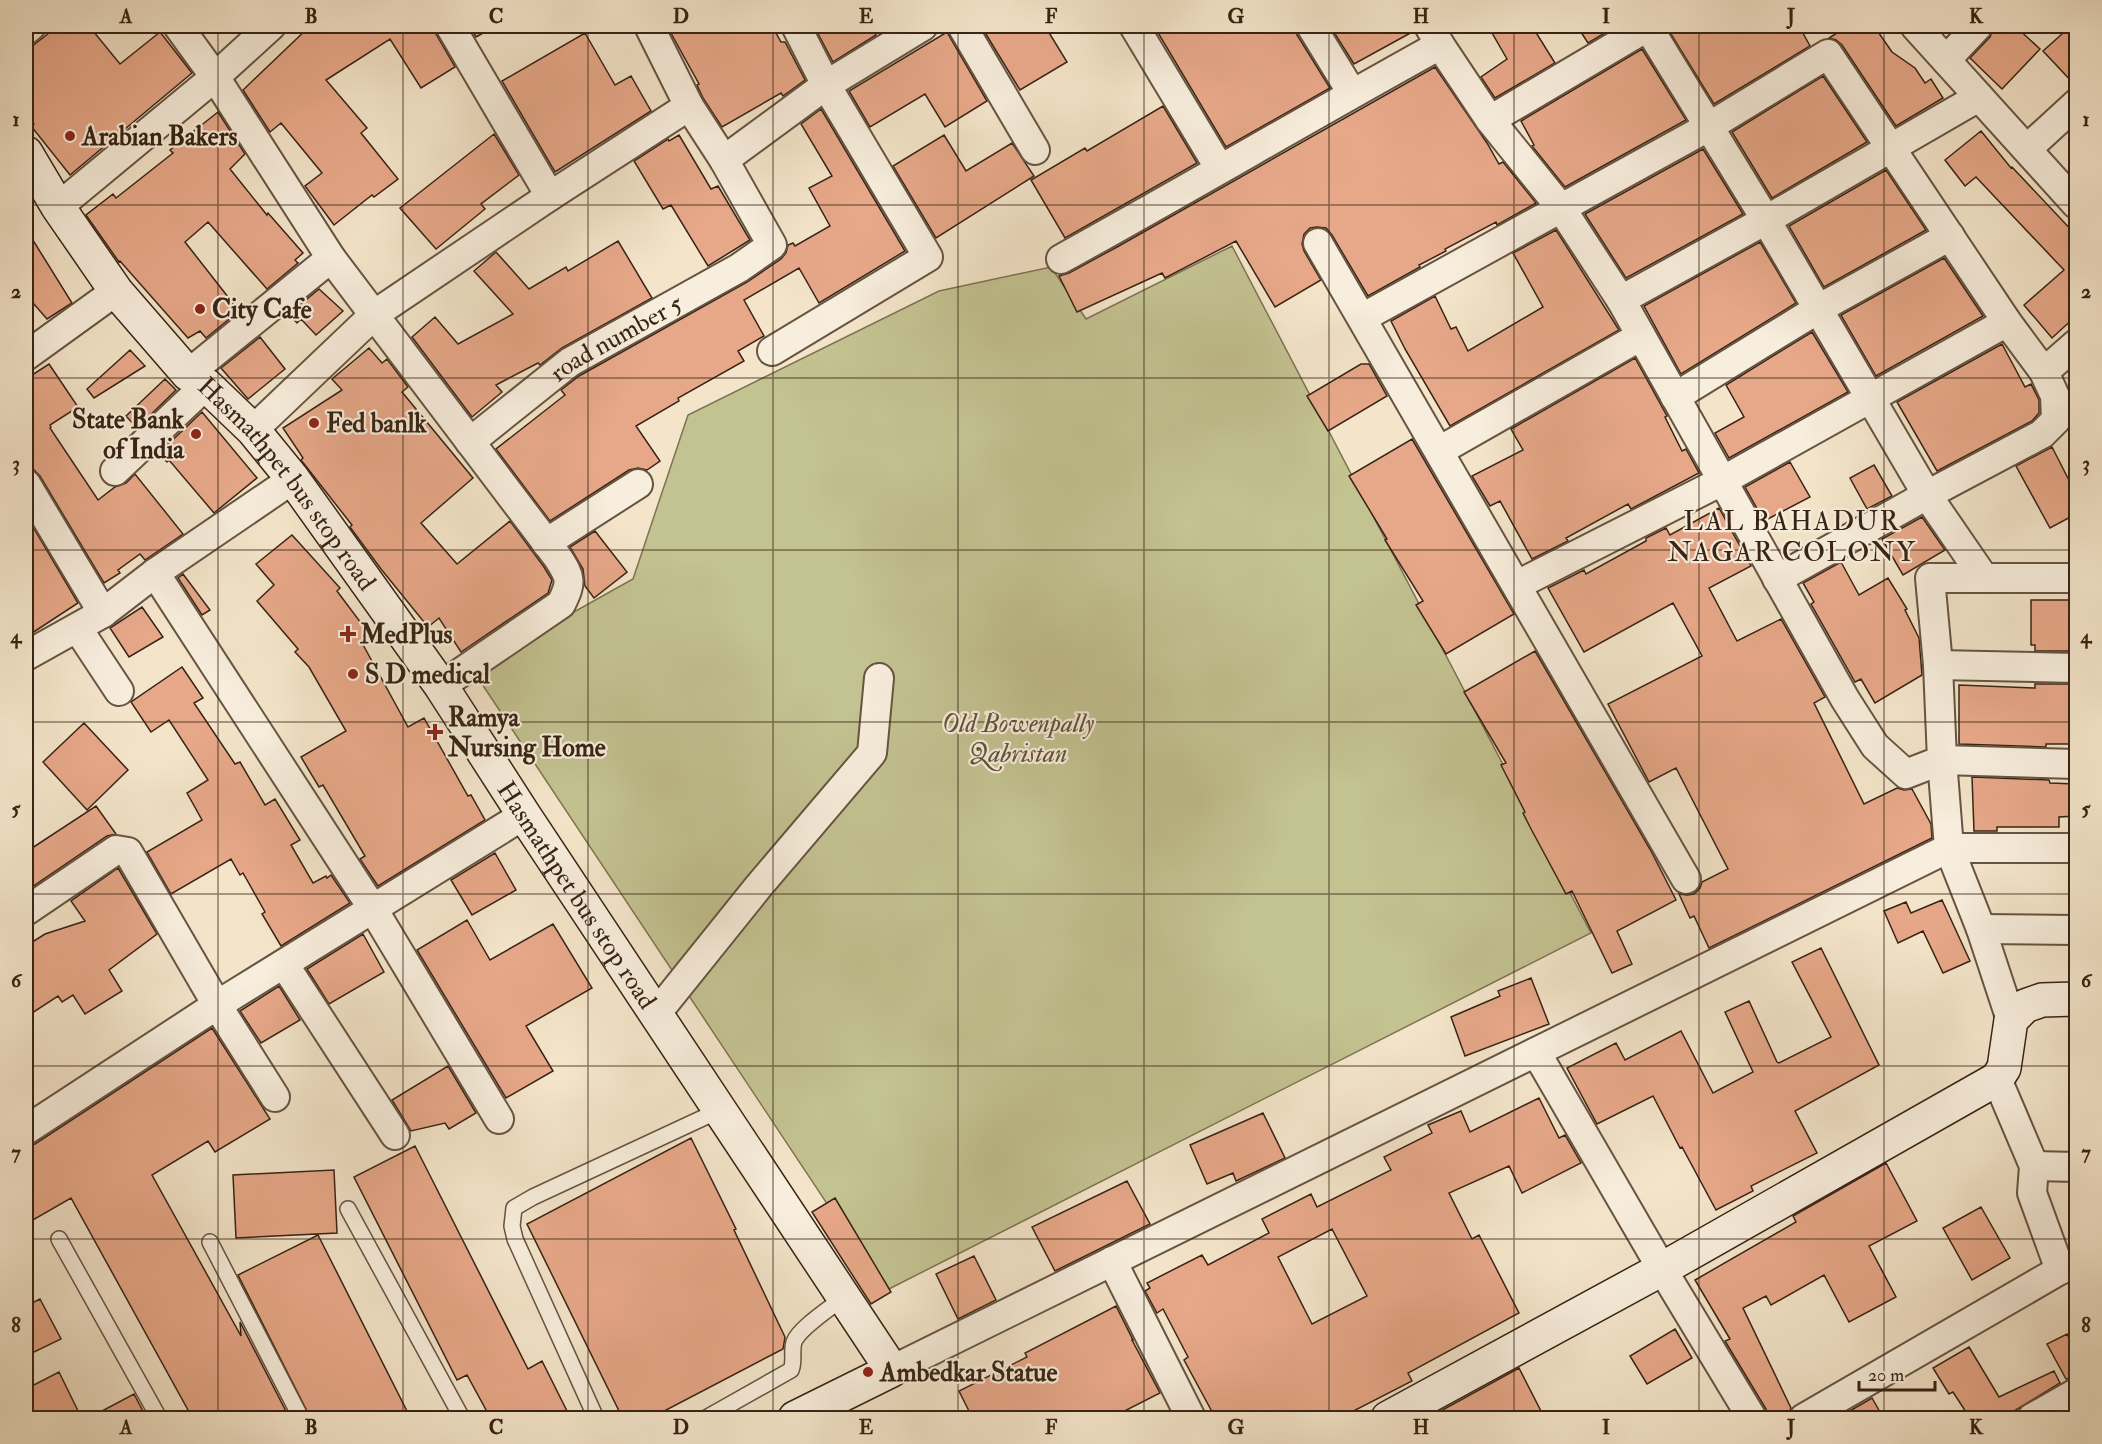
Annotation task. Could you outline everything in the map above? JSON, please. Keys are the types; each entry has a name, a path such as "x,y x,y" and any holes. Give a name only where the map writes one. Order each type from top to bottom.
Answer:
{"street":[{"path":"26,30 31,26"},
{"path":"178,26 215,77 331,258 558,558 570,581 561,603 441,686"},
{"path":"58,207 215,77 271,26"},
{"path":"450,26 550,196"},
{"path":"649,26 689,106 724,160 826,85 923,26"},
{"path":"772,351 928,257 826,85 796,26"},
{"path":"962,26 1035,150"},
{"path":"1134,26 1220,169"},
{"path":"1311,26 1352,93"},
{"path":"1490,120 1648,26 1766,220 1927,495 1984,578"},
{"path":"1915,26 2076,204"},
{"path":"1946,60 1978,26"},
{"path":"1061,259 1352,93 1435,35 1490,120 1561,208 1621,300 1845,699 1875,746 1906,774 1942,760 2076,764"},
{"path":"1362,318 1710,126 1828,54 2007,322 2044,372 2055,396 2056,420 2042,434 1777,579"},
{"path":"1621,300 1766,220 1979,97"},
{"path":"2027,148 2076,104"},
{"path":"253,430 375,314 689,106"},
{"name":"Hasmathpet bus stop road","path":"26,153 58,207 116,291 197,379 253,430 293,479 441,686 892,1370"},
{"name":"road number 5","path":"470,442 570,362 739,268 772,245 724,160"},
{"path":"1675,397 1818,309 1950,236"},
{"path":"1318,243 1686,879"},
{"path":"116,471 197,379 331,258"},
{"path":"26,356 116,291"},
{"path":"1516,585 1722,481 2007,322"},
{"path":"1439,451 1641,336"},
{"path":"2044,372 2076,344"},
{"path":"26,656 103,613 155,573 293,479"},
{"path":"26,484 103,613"},
{"path":"546,543 638,484"},
{"path":"155,573 374,909 499,1119"},
{"path":"1388,1419 1662,1269 1997,1079 2004,1068 2011,1020 1981,930 1949,848 1938,665 1930,579 2076,578"},
{"path":"78,629 118,691"},
{"path":"1938,665 2076,668"},
{"path":"656,1014 758,887 872,753 879,678"},
{"path":"26,1130 217,1005 524,815"},
{"path":"795,1419 1949,848 2076,848"},
{"path":"26,911 116,850 128,852 217,1005 274,1097"},
{"path":"1981,930 2076,930"},
{"path":"284,964 394,1135"},
{"path":"2011,1020 2025,1006 2042,1000 2076,999"},
{"path":"1536,1052 1752,1419"},
{"path":"1804,1419 2068,1266 2032,1193 2034,1166 1997,1079"},
{"path":"2034,1166 2076,1167"},
{"path":"1112,1261 1191,1419"},
{"path":"2032,1419 2076,1393"}],"lane":[{"path":"596,1419 515,1239 512,1226 514,1208 720,1110"},
{"path":"348,1209 462,1419"},
{"path":"59,1239 159,1419"},
{"path":"210,1242 302,1419"},
{"path":"706,1419 791,1371 794,1364 794,1343 801,1332 844,1297"}],"green space":[{"name":"Old Bowenpally Qabristan","path":"1232,246 1591,933 885,1291 472,669 633,579 688,415 939,291 1051,267 1086,319"}],"building":[{"path":"58,26 89,26 120,64 160,32 192,73 70,175 31,126 34,124 26,114 26,51"},
{"path":"310,26 434,26 436,34 455,67 421,88 390,39 326,80 367,128 361,133 398,179 374,197 372,195 334,225 305,186 322,173 281,123 270,132 243,90"},
{"path":"469,26 496,26 476,37"},
{"path":"667,26 772,26 781,42 785,42 805,80 783,96 781,93 722,127 703,98 697,85 699,84"},
{"path":"814,26 870,26 876,35 833,62"},
{"path":"981,26 1045,26 1067,62 1020,90"},
{"path":"1154,26 1295,26 1297,35 1330,88 1226,147"},
{"path":"1330,26 1413,26 1414,31 1354,64"},
{"path":"1488,26 1532,26 1555,63 1495,98 1481,77 1507,59"},
{"path":"1577,26 1617,26 1588,43"},
{"path":"1666,26 1799,26 1810,46 1714,104"},
{"path":"1848,26 1874,26 1892,52 1915,68 1925,83 1931,79 1943,98 1896,126 1842,45 1829,38"},
{"path":"1994,26 2015,26 2040,49 2002,89 1970,58 1990,37"},
{"path":"2071,26 2076,26 2076,86 2043,51"},
{"path":"947,32 987,101 945,127 925,94 870,127 849,91"},
{"path":"585,33 615,85 631,76 651,111 555,172 502,81"},
{"path":"1642,49 1686,120 1565,187 1532,146 1534,145 1521,121"},
{"path":"1435,67 1499,164 1503,162 1536,203 1497,225 1496,222 1445,249 1446,251 1419,265 1420,267 1368,296 1332,235 1326,228 1317,227 1310,228 1304,234 1302,244 1321,280 1275,307 1236,241 1165,278 1162,273 1077,312 1059,276 1117,247"},
{"path":"1823,76 1867,142 1772,198 1732,132"},
{"path":"1163,106 1197,163 1065,238 1031,180 1085,148 1087,151"},
{"path":"821,109 905,251 819,303 799,268 744,300 764,336 738,351 744,361 678,398 679,401 636,426 660,461 647,470 638,468 629,470 550,521 496,449 565,395 561,390 579,376 747,282 781,259 788,245 793,243 795,246 830,226 809,188 832,176 801,124"},
{"path":"218,112 245,154 230,169 267,215 268,213 303,253 295,260 298,263 267,289 208,222 185,242 239,311 206,338 200,331 188,338 119,262 86,215 113,194 116,198 173,153 170,150"},
{"path":"1981,131 2011,168 2076,235 2076,316 2052,338 2024,305 2064,270 1976,177 1965,186 1945,160"},
{"path":"494,134 519,175 481,204 485,209 436,249 400,208"},
{"path":"679,135 711,189 718,186 750,240 708,266 671,205 663,209 634,161 668,139 669,141"},
{"path":"944,135 966,171 1012,143 1034,176 936,238 893,166"},
{"path":"1703,149 1743,214 1626,278 1585,214"},
{"path":"1886,170 1926,230 1824,287 1789,226"},
{"path":"26,229 72,303 47,319 26,295"},
{"path":"1556,230 1619,330 1450,426 1391,321 1435,296 1451,329 1456,327 1468,351 1543,307 1513,253"},
{"path":"618,241 652,298 562,348 540,365 538,363 496,385 502,392 472,417 412,337 435,317 458,344 513,314 474,271 496,252 529,289 566,267 568,271"},
{"path":"1760,242 1796,303 1681,374 1644,306"},
{"path":"1944,258 1983,316 1876,376 1841,315"},
{"path":"319,289 343,311 316,335 301,319 297,323 289,314"},
{"path":"1812,332 1848,392 1729,458 1715,433 1744,417 1726,385"},
{"path":"260,337 285,369 248,399 221,368"},
{"path":"2002,344 2025,387 2031,384 2039,400 2039,413 2032,421 1937,471 1897,402"},
{"path":"369,348 382,363 387,359 408,387 402,392 473,478 421,523 457,564 510,521 552,580 548,593 461,652 439,618 428,627 381,569 350,527 352,525 301,460 303,458 283,428 342,390 332,379"},
{"path":"130,350 145,366 94,398 87,389"},
{"path":"1635,358 1667,416 1665,417 1682,451 1686,449 1699,473 1631,509 1628,504 1566,538 1568,541 1532,559 1500,501 1490,506 1472,476 1523,450 1511,429"},
{"path":"49,364 78,407 50,425 50,428 98,500 115,487 126,483 135,474 183,534 145,560 140,554 118,570 120,573 104,583 40,476 33,469 26,468 26,379"},
{"path":"1361,364 1369,364 1387,396 1328,431 1307,396"},
{"path":"165,379 176,390 137,428 126,416"},
{"path":"202,412 257,478 214,513 169,460 167,462 159,453"},
{"path":"1412,439 1514,614 1446,654 1416,605 1423,601 1349,476"},
{"path":"2052,447 2076,494 2076,514 2050,528 2016,466"},
{"path":"1790,462 1810,497 1764,521 1745,487"},
{"path":"1874,465 1892,496 1867,509 1850,478"},
{"path":"1719,508 1751,566 1709,588 1737,641 1781,619 1825,697 1814,703 1864,804 1897,788 1912,789 1931,824 1932,838 1709,948 1694,916 1690,918 1679,894 1694,894 1702,882 1728,869 1676,768 1649,782 1608,704 1702,656 1673,603 1584,652 1548,588 1584,570 1586,574 1666,528 1670,535"},
{"path":"26,515 78,603 26,637"},
{"path":"1922,517 1945,550 1903,575 1882,539"},
{"path":"595,531 627,572 594,598 585,586 583,569 570,547"},
{"path":"292,535 340,588 337,591 370,635 361,641 408,727 424,718 468,796 471,795 485,820 378,886 360,859 365,856 323,785 319,787 301,757 346,731 309,667 295,652 298,649 257,601 274,585 256,564"},
{"path":"1841,562 1859,595 1888,578 1907,609 1905,610 1919,638 1922,675 1875,703 1861,679 1855,682 1811,604 1814,602 1803,583"},
{"path":"183,574 210,610 202,615 178,578"},
{"path":"2031,600 2076,600 2076,632 2071,632 2070,651 2035,651 2035,645 2031,645"},
{"path":"142,607 163,637 129,657 110,628"},
{"path":"1535,651 1651,851 1676,900 1617,931 1632,964 1612,973 1572,891 1566,894 1530,827 1523,813 1525,812 1501,765 1506,763 1464,692"},
{"path":"182,667 203,698 194,703 235,764 240,762 265,805 275,799 300,840 291,845 313,883 331,875 350,903 281,946 262,914 265,912 243,873 240,875 231,859 171,894 147,852 202,820 187,793 208,780 169,720 151,732 131,702"},
{"path":"2035,684 2076,686 2076,744 2046,744 2046,747 1959,744 1959,685 2035,688"},
{"path":"84,723 128,770 87,810 43,762"},
{"path":"1972,777 2049,780 2050,783 2076,784 2076,816 2059,817 2059,827 1997,827 1997,831 1974,831"},
{"path":"96,806 116,834 107,836 26,891 26,852"},
{"path":"495,853 516,890 472,915 451,880"},
{"path":"118,868 157,934 109,970 122,991 85,1014 73,995 62,1002 58,996 26,1017 26,946 45,934 85,921 71,901"},
{"path":"1942,900 1970,961 1943,973 1923,931 1898,943 1884,911 1906,902 1911,913"},
{"path":"467,920 490,960 553,924 592,988 526,1026 553,1071 506,1098 417,950"},
{"path":"363,934 384,972 329,1004 307,969"},
{"path":"1821,948 1879,1065 1795,1111 1817,1153 1751,1186 1753,1191 1716,1210 1653,1096 1597,1124 1567,1068 1616,1043 1625,1060 1681,1031 1713,1093 1753,1072 1725,1012 1749,1001 1779,1063 1831,1037 1792,962"},
{"path":"1531,978 1549,1024 1465,1056 1451,1017 1500,996 1498,991"},
{"path":"279,986 300,1020 261,1043 240,1011"},
{"path":"212,1028 270,1119 215,1152 208,1141 152,1175 241,1336 240,1322 290,1419 193,1419 71,1198 26,1224 26,1146 35,1144"},
{"path":"448,1066 476,1113 449,1129 445,1123 411,1131 392,1100"},
{"path":"1539,1098 1559,1138 1565,1135 1581,1163 1522,1193 1509,1166 1449,1193 1472,1239 1479,1235 1519,1313 1408,1373 1412,1381 1338,1419 1216,1419 1184,1360 1188,1357 1163,1309 1157,1313 1145,1291 1150,1288 1147,1283 1202,1255 1208,1265 1269,1233 1262,1219 1311,1194 1317,1207 1391,1170 1384,1157 1432,1133 1428,1125 1461,1111 1470,1132","holes":["1332,1229 1367,1296 1312,1324 1278,1257"]},
{"path":"1263,1113 1285,1158 1236,1181 1233,1173 1207,1184 1190,1145"},
{"path":"691,1138 736,1229 734,1230 785,1337 783,1349 649,1419 623,1419 527,1224"},
{"path":"415,1146 528,1369 542,1361 571,1419 491,1419 467,1375 457,1380 354,1177"},
{"path":"1886,1163 1917,1221 1869,1246 1896,1297 1849,1322 1824,1275 1771,1305 1766,1296 1743,1308 1791,1408 1789,1413 1777,1419 1768,1419 1766,1409 1725,1341 1730,1339 1695,1280 1796,1222 1793,1216"},
{"path":"334,1170 337,1233 236,1238 233,1175"},
{"path":"1127,1181 1150,1224 1055,1271 1032,1227"},
{"path":"835,1198 891,1292 871,1304 812,1212"},
{"path":"1981,1207 2010,1258 1972,1280 1943,1228"},
{"path":"318,1235 411,1419 311,1419 238,1275"},
{"path":"974,1256 996,1300 958,1319 936,1274"},
{"path":"40,1299 61,1339 32,1353 26,1340 26,1306"},
{"path":"1116,1306 1160,1393 1109,1419 973,1419 959,1391 1027,1357 1025,1353"},
{"path":"1675,1329 1692,1358 1647,1384 1630,1356"},
{"path":"2067,1334 2076,1352 2076,1377 2066,1379 2047,1344"},
{"path":"1969,1347 1999,1397 2054,1371 2060,1383 2009,1414 2011,1419 1951,1419 1966,1412 1953,1392 1949,1394 1933,1368"},
{"path":"1519,1368 1545,1419 1426,1419"},
{"path":"59,1372 82,1419 26,1419 26,1389"},
{"path":"134,1394 147,1419 87,1419"},
{"path":"1872,1398 1884,1419 1836,1419"}],"place":[{"name":"Arabian Bakers","path":"70,136"},
{"name":"City Cafe","path":"200,309"},
{"name":"Fed banlk","path":"314,423"},
{"name":"State Bank of India","path":"196,434"},
{"name":"MedPlus","path":"348,634"},
{"name":"S D medical","path":"353,674"},
{"name":"Ramya Nursing Home","path":"435,732"},
{"name":"Ambedkar Statue","path":"868,1372"}],"district":[{"name":"LAL BAHADUR NAGAR COLONY","path":"1792,536"}]}
